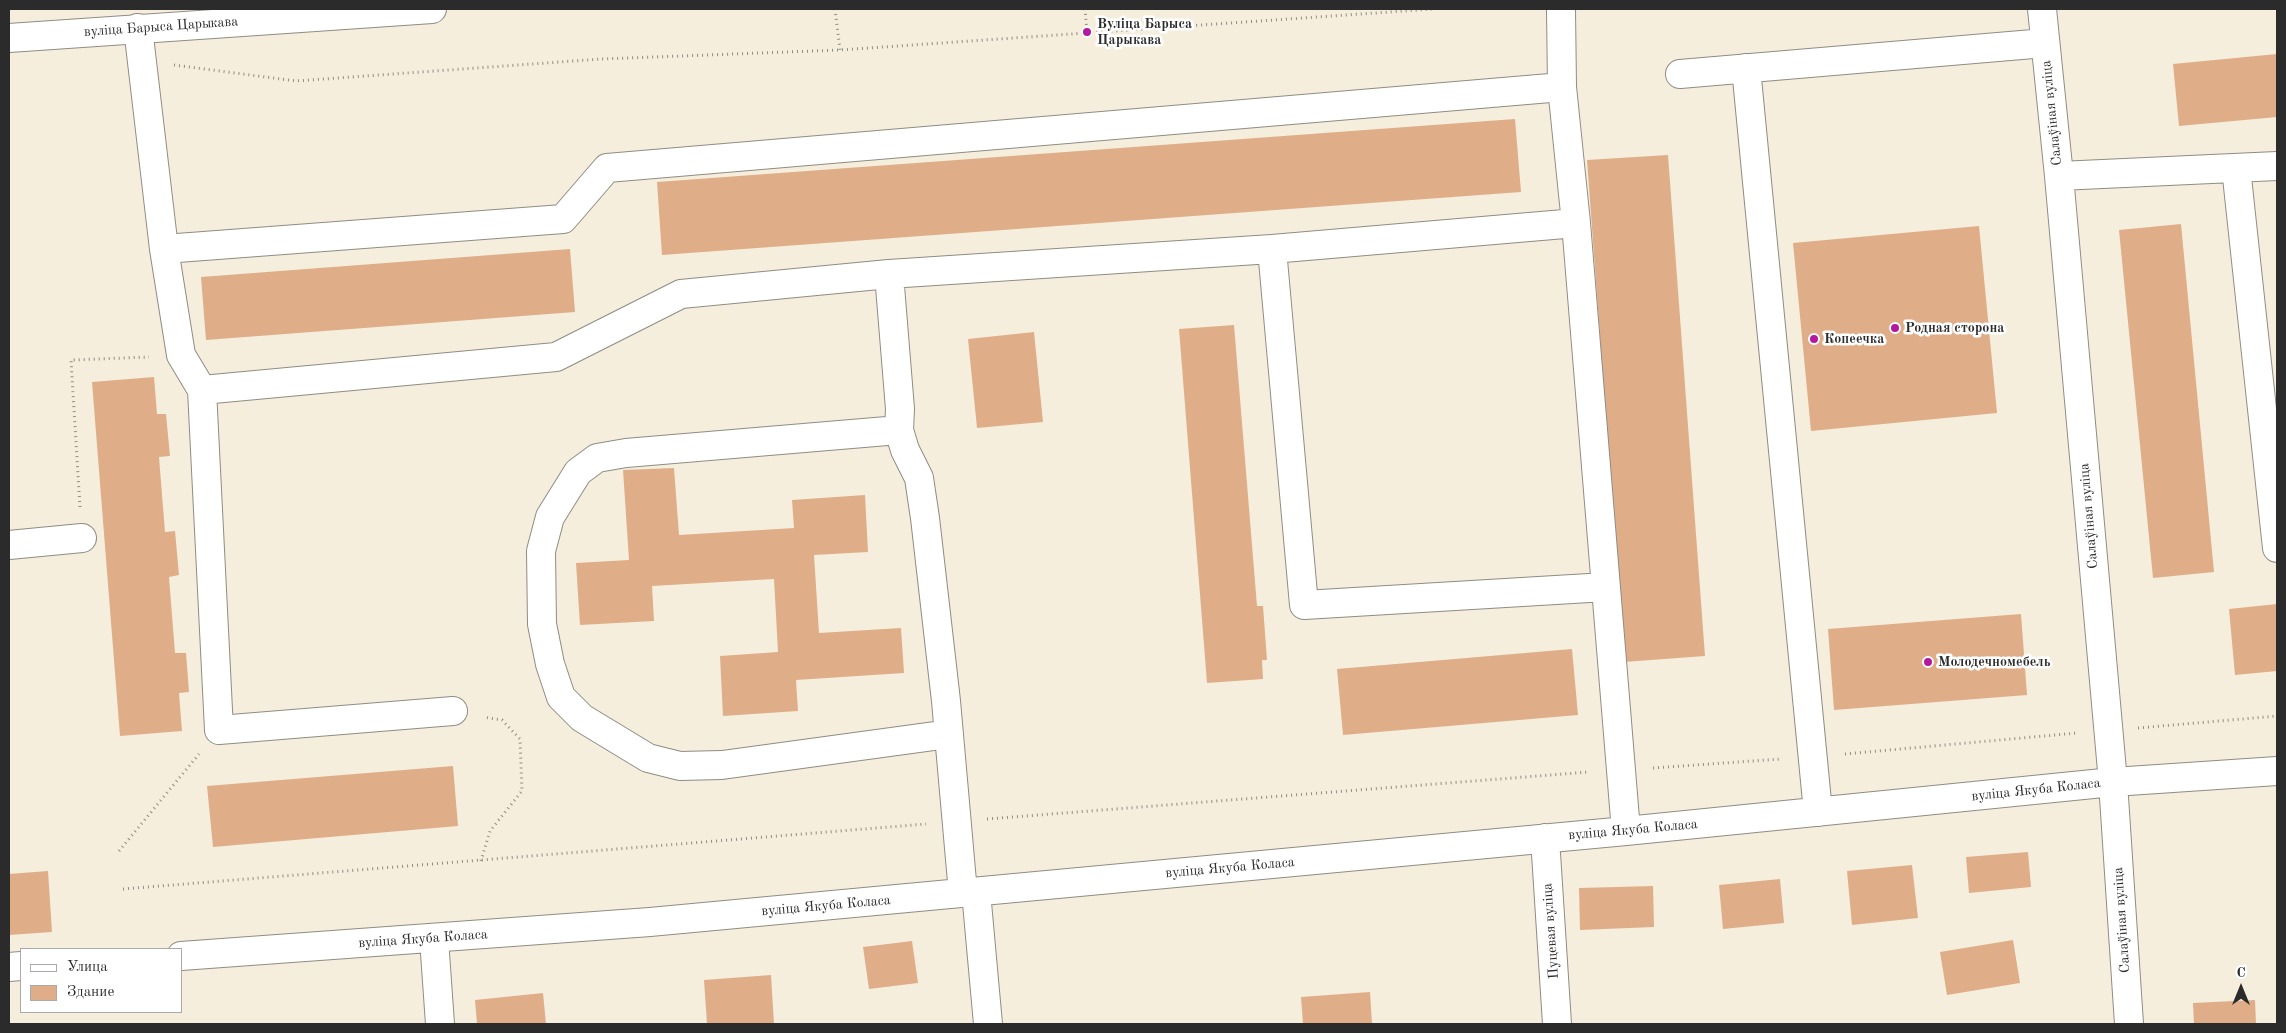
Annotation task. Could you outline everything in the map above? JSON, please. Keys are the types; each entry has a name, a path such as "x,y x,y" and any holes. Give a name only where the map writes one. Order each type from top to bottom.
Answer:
{"street":[{"name":"вуліца Барыса Царыкава","path":"9,38 419,9"},
{"path":"1561,9 1562,87 1576,223 1626,831"},
{"name":"Салаўіная вуліца","path":"2042,9 2059,176 2113,782 2130,1024"},
{"path":"138,28 164,248 181,355 202,390 219,730 453,711"},
{"path":"1680,74 2045,43"},
{"path":"1746,68 1818,812"},
{"path":"164,248 563,219 607,168 1562,87"},
{"path":"2059,176 2277,166"},
{"path":"2236,168 2277,548"},
{"path":"202,390 556,358 681,294 889,274 1272,249 1576,223"},
{"path":"1272,249 1304,605 1606,587"},
{"path":"889,274 900,408 899,430 905,450 919,478 949,734 957,821 970,892 988,1024"},
{"path":"899,430 626,453 597,458 578,472 550,517 541,551 542,624 550,664 561,697 582,718 648,758 680,766 722,765 949,734"},
{"path":"9,545 82,538"},
{"name":"вуліца Якуба Коласа","path":"182,956 650,922 1626,831 2113,782 2277,770"},
{"name":"Пуцевая вуліца","path":"1545,838 1558,1024"},
{"path":"434,939 440,1024"}],"path":[{"path":"835,9 840,50"},
{"path":"1085,9 1087,32"},
{"path":"142,60 296,80 601,59 840,50 1432,9"},
{"path":"82,538 71,360 181,355"},
{"path":"453,711 502,720 520,739 522,791 490,831 481,861"},
{"path":"123,889 957,821 1812,757 2277,716"},
{"path":"119,851 219,730"}],"building":[{"path":"2277,54 2277,117 2179,126 2173,64"},
{"path":"1515,119 1521,192 662,255 657,182"},
{"path":"1668,155 1705,656 1624,662 1587,160"},
{"path":"2181,224 2214,572 2153,578 2119,230"},
{"name":"Родная сторона","path":"1979,226 1997,413 1811,431 1793,243"},
{"path":"570,249 575,312 206,340 201,277"},
{"path":"1234,325 1257,606 1263,606 1267,660 1262,660 1263,679 1207,683 1179,329"},
{"path":"1034,332 1043,422 977,428 968,339"},
{"path":"154,377 157,414 166,414 170,456 159,457 165,532 175,531 179,575 169,577 175,653 186,653 189,692 179,693 182,731 120,736 92,382"},
{"path":"674,468 679,535 794,528 792,500 865,495 868,552 814,555 819,633 901,628 904,673 796,680 798,711 723,716 720,656 778,652 774,579 652,586 654,621 580,625 576,563 629,560 623,470"},
{"path":"2277,604 2277,671 2235,675 2229,609"},
{"name":"Молодечномебель","path":"2021,614 2027,695 1834,710 1828,629"},
{"path":"1572,649 1578,715 1343,735 1337,669"},
{"path":"453,766 458,826 213,847 207,786"},
{"path":"2028,852 2031,887 1969,893 1966,857"},
{"path":"1912,865 1918,918 1852,925 1847,871"},
{"path":"48,871 52,932 9,935 9,874"},
{"path":"1780,879 1784,923 1723,929 1719,885"},
{"path":"1653,886 1654,927 1580,930 1579,888"},
{"path":"2013,940 2020,983 1947,995 1940,952"},
{"path":"912,941 918,983 869,989 863,947"},
{"path":"771,975 774,1024 707,1024 704,980"},
{"path":"1370,992 1372,1024 1303,1024 1301,997"},
{"path":"543,993 546,1024 477,1024 475,1000"},
{"path":"2255,1000 2256,1024 2194,1024 2193,1003"}],"place":[{"name":"Вуліца Барыса Царыкава","path":"1087,32"},
{"name":"Родная сторона","path":"1895,328"},
{"name":"Копеечка","path":"1814,339"},
{"name":"Молодечномебель","path":"1928,662"}]}
